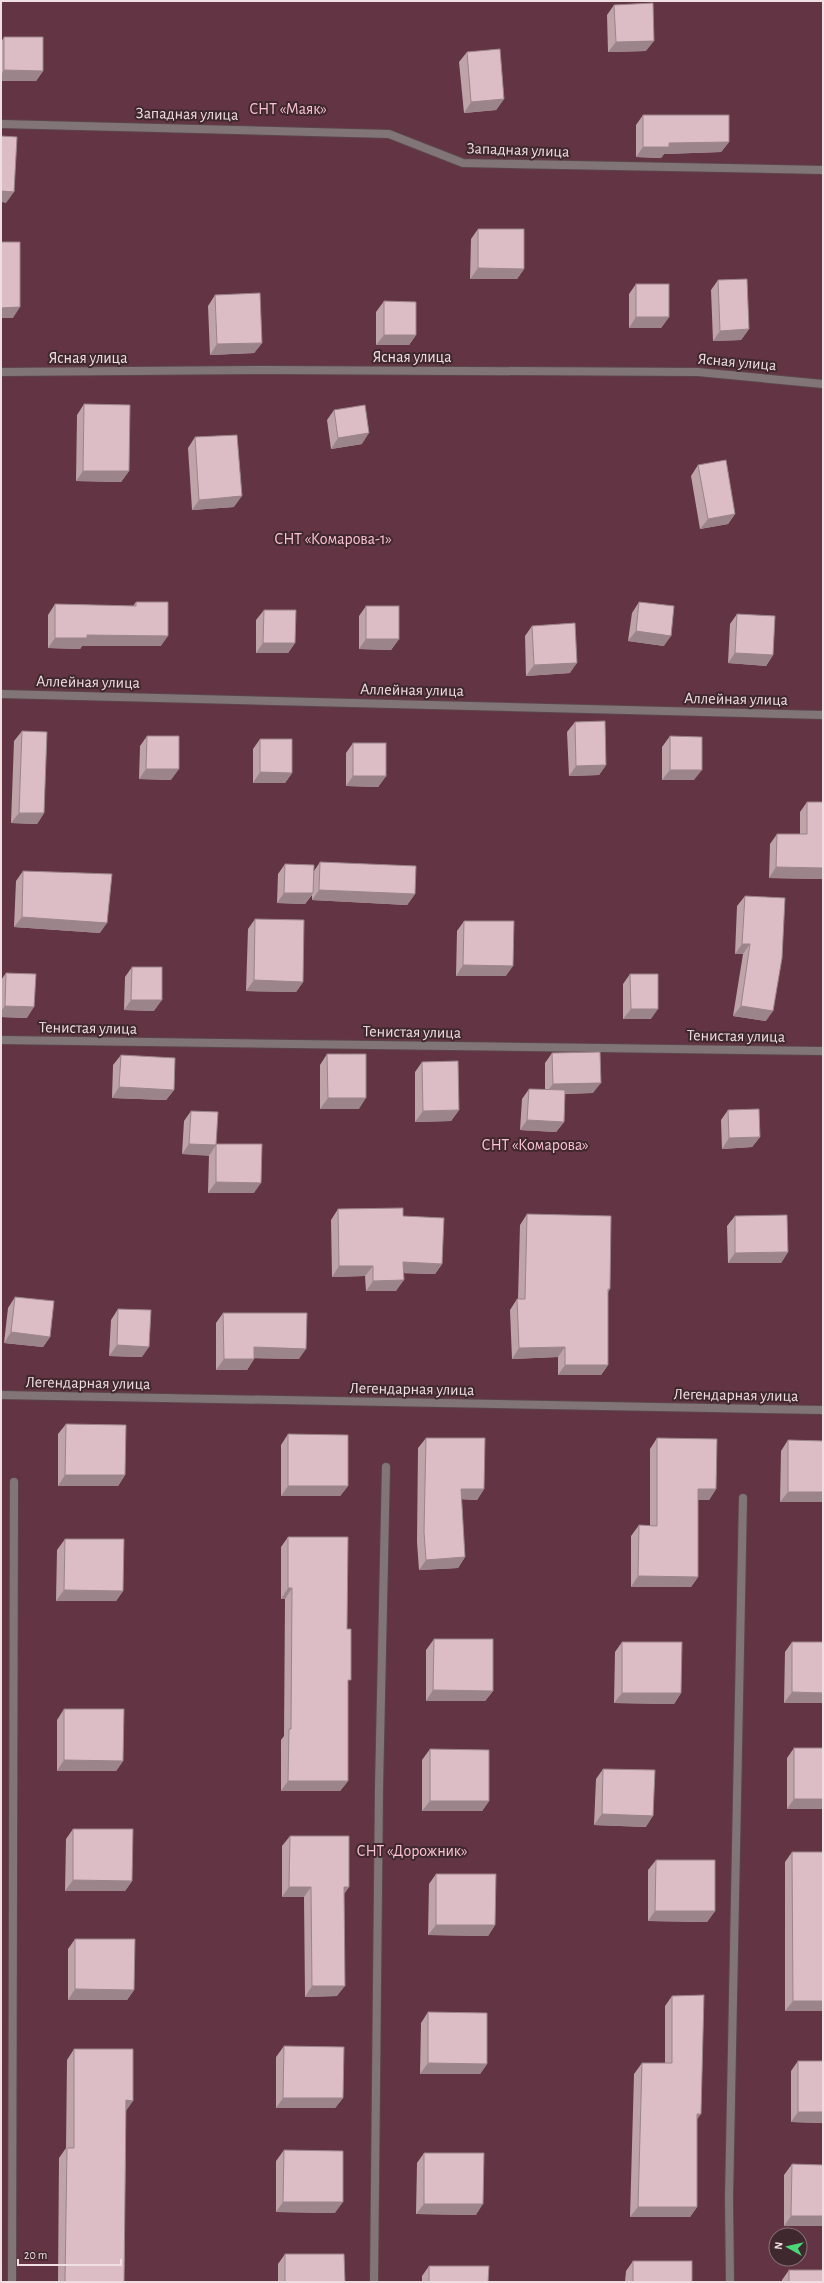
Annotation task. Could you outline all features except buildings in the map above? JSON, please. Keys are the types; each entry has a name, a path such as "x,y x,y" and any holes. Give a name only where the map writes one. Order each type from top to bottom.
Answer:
{"street":[{"name":"Западная улица","path":"1,124 389,134 463,163 823,170"},
{"name":"Ясная улица","path":"1,372 260,370 698,372 823,384"},
{"name":"Аллейная улица","path":"1,694 823,715"},
{"name":"Тенистая улица","path":"1,1040 823,1051"},
{"name":"Легендарная улица","path":"1,1395 823,1410"},
{"path":"374,2282 379,1788 386,1467"},
{"path":"12,2282 14,1482"},
{"path":"730,2282 729,2198 743,1498"}],"green space":[{"path":"1,1 823,1 823,2282 1,2282"}],"park label":[{"name":"СНТ «Маяк»","path":"288,109"},
{"name":"СНТ «Комарова-1»","path":"333,539"},
{"name":"СНТ «Комарова»","path":"535,1145"},
{"name":"СНТ «Дорожник»","path":"412,1851"}]}
